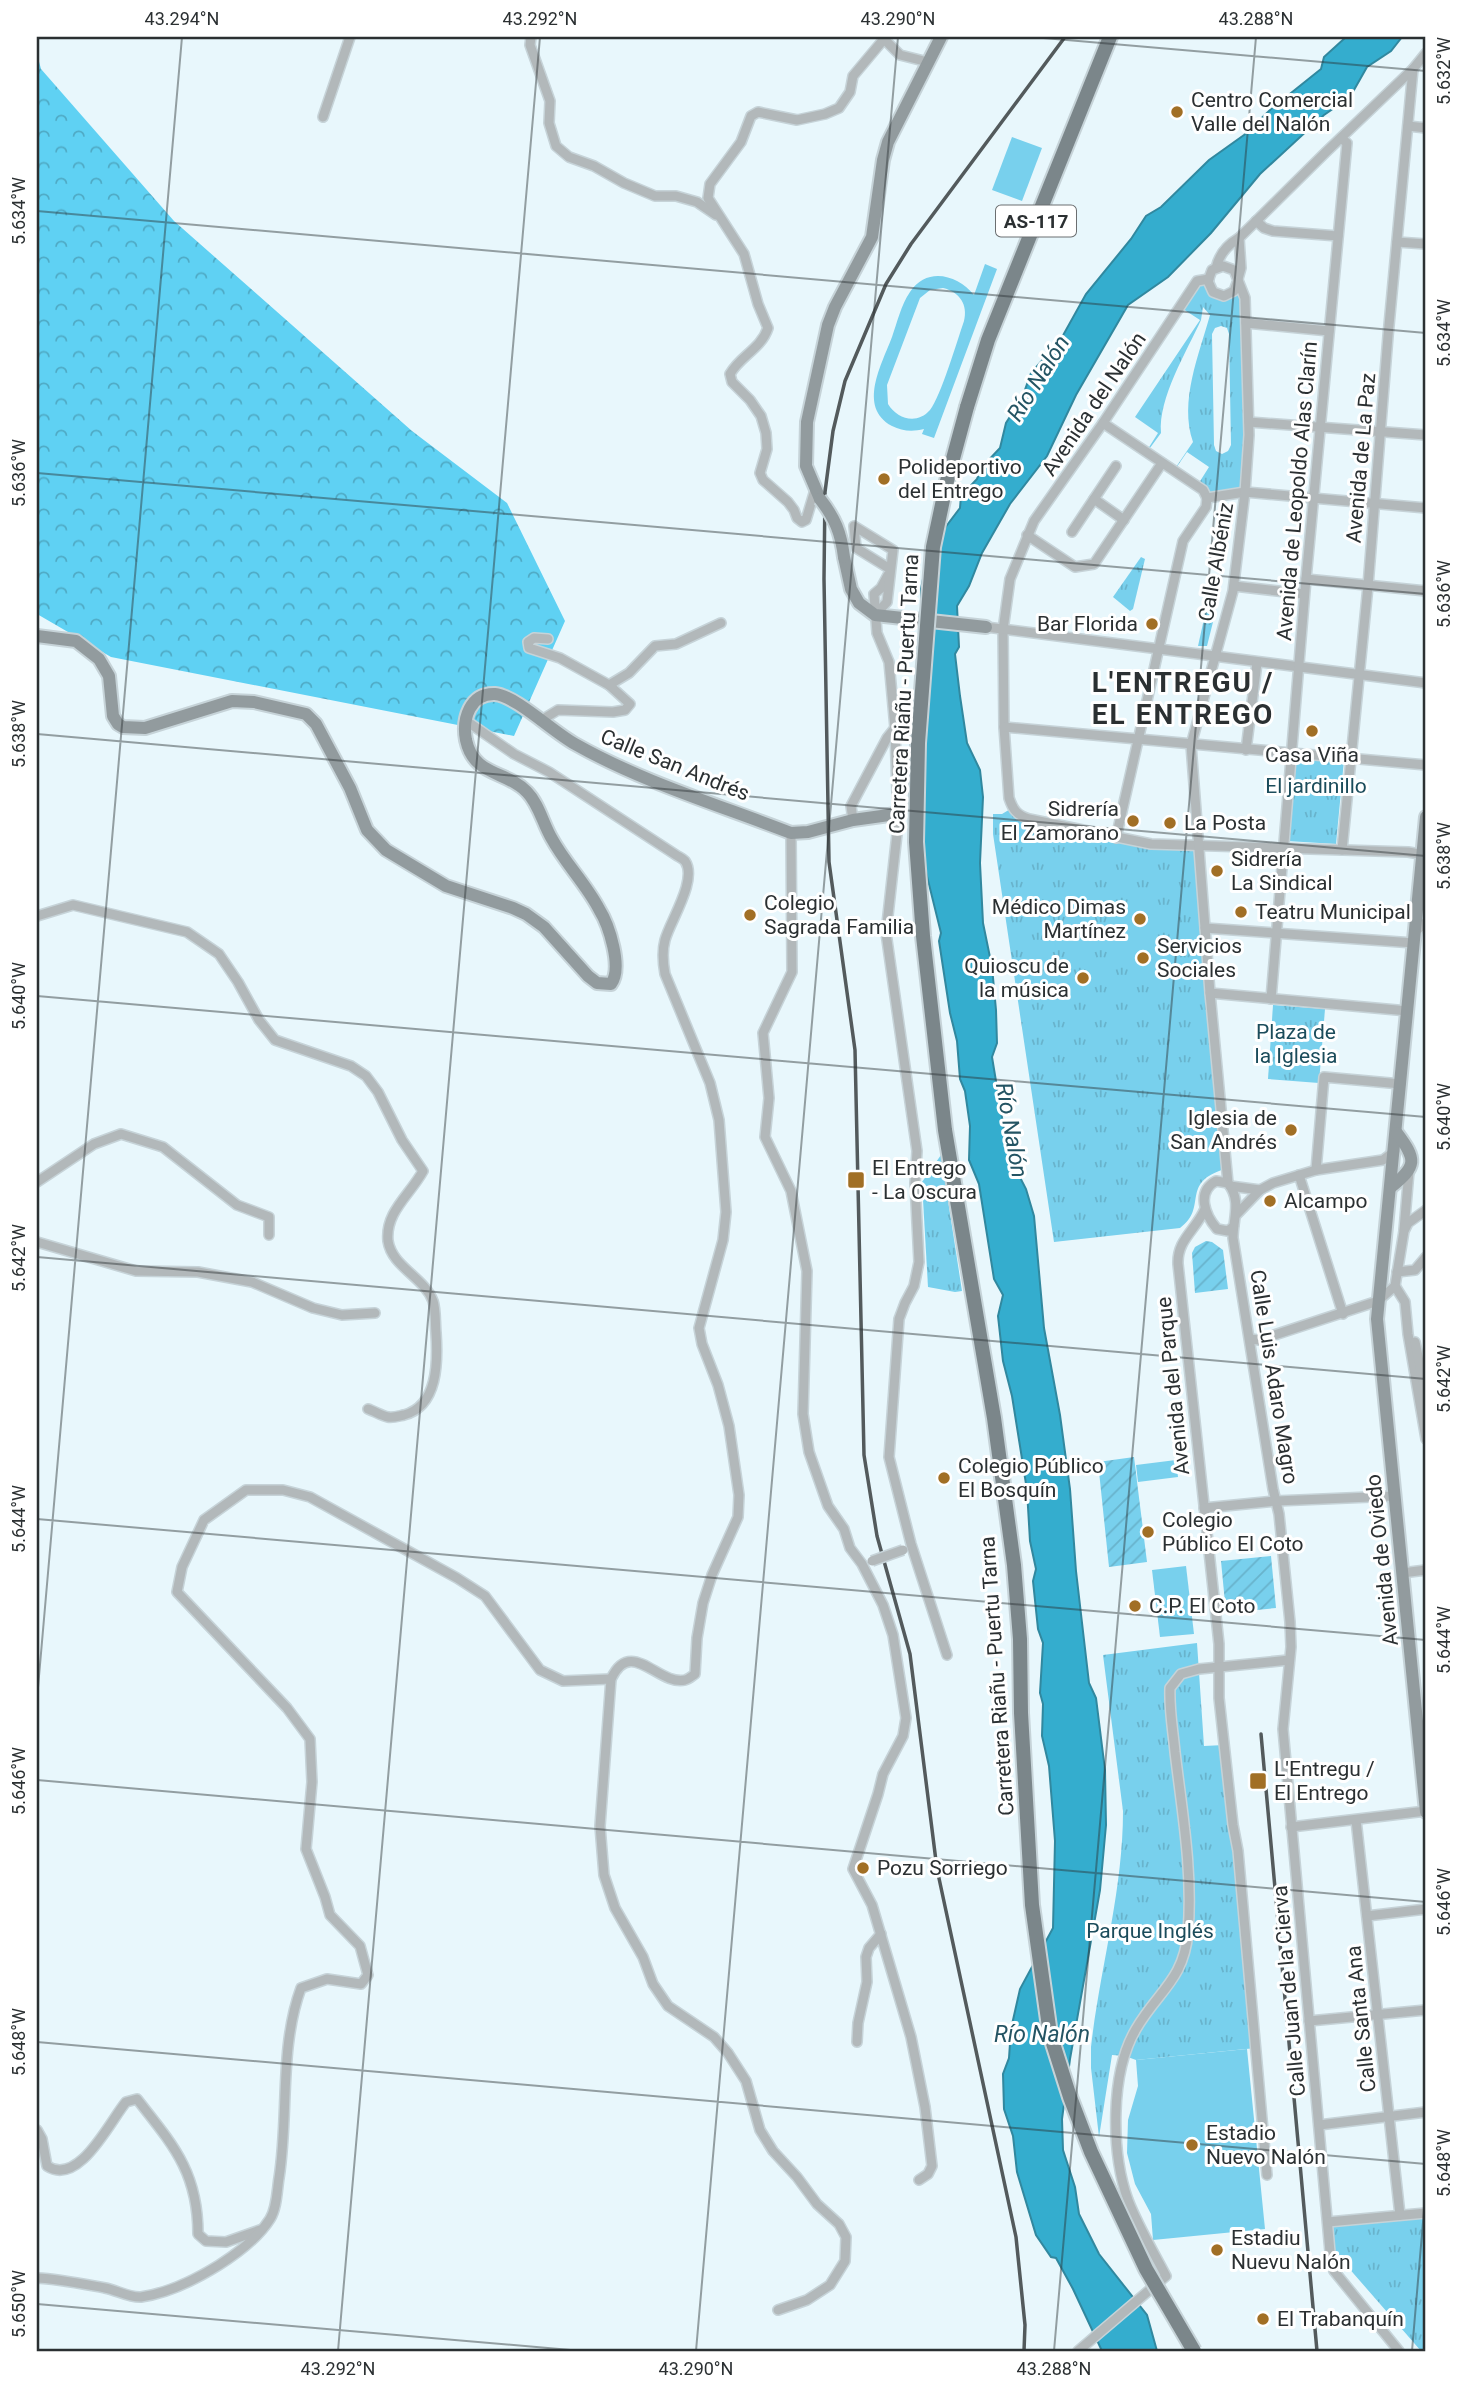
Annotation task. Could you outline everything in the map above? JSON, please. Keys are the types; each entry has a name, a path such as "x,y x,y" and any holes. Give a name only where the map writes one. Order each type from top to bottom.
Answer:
{"main road":[{"name":"Carretera Riañu - Puertu Tarna","path":"1110,37 988,340 947,481 933,547 918,743 916,842 923,936 945,1130 994,1418 1014,1565 1032,1905 1050,2034 1091,2152 1146,2269 1194,2351"}],"street":[{"path":"323,117 350,37"},
{"path":"531,37 530,45 550,101 549,123 556,146 569,157 594,166 624,183 655,196 676,196 697,202 718,216"},
{"path":"941,37 888,142 883,160 873,237 828,325 807,422 806,466 817,494 834,516 841,533 851,589 859,603 874,615 1426,683"},
{"path":"817,494 806,520 802,522 788,502 763,480 760,473 767,449 761,416 732,382 730,374 764,338 768,328 744,254 708,198 710,184 741,142 751,116 758,112 797,120 839,108 850,92 853,76 884,39 900,55 928,62"},
{"path":"1216,268 1219,257 1232,242 1413,69 1426,53"},
{"name":"Avenida de La Paz","path":"1342,850 1413,69"},
{"path":"1408,126 1426,128"},
{"name":"Avenida de Leopoldo Alas Clarín","path":"1271,999 1304,594 1346,143 1341,138"},
{"path":"1256,221 1273,231 1338,236"},
{"path":"1238,279 1234,270 1223,265 1212,270 1209,279 1213,292 1224,296 1234,291 1238,279 1241,268 1239,238"},
{"path":"1397,242 1426,244"},
{"name":"Avenida del Nalón","path":"1116,838 1029,819 1019,816 1012,808 1004,727 1003,630 1010,579 1027,535 1197,281 1209,279"},
{"name":"Calle Albéniz","path":"1229,1185 1225,1169 1191,745 1234,586 1245,492 1249,422 1246,323 1245,298 1238,279"},
{"path":"1246,323 1329,331"},
{"path":"1249,422 1426,435"},
{"path":"1103,423 1203,490 1207,498 1206,507 1183,541 1116,838 1199,847 1424,855"},
{"path":"1027,535 1075,567 1094,564 1162,463"},
{"path":"1072,532 1116,466"},
{"path":"1207,498 1245,492 1426,508"},
{"path":"1094,499 1124,520"},
{"path":"874,615 887,602 892,550 853,526 856,548 889,572"},
{"path":"1306,579 1426,591"},
{"path":"1234,586 1304,594"},
{"path":"874,615 877,633 889,663 895,728 897,830 886,933 918,1151 915,1183 919,1262 914,1286 899,1320 889,1457 907,1547 947,1655"},
{"path":"609,685 629,673 655,646 676,644 722,623"},
{"path":"37,636 76,641 99,659 109,677 113,716 123,727 145,728 232,701 254,702 306,715 316,724 351,788 367,830 386,850 446,886 513,908 526,915 550,933 587,976 597,983 611,984 615,979 617,962 598,907 557,848 532,797 525,789 475,762 467,746 465,720"},
{"path":"540,721 558,710 612,712 625,710 631,704 609,685 560,658 529,648 528,642 534,638 548,639"},
{"path":"1246,750 1257,663"},
{"name":"Calle San Andrés","path":"465,720 475,701 491,694 514,700 574,744 619,766 791,832 808,832 853,820 896,814"},
{"path":"465,720 514,754 549,772 685,861 689,873 687,887 664,943 663,957 665,974 710,1083 719,1120 726,1212 723,1240 699,1328 729,1426 739,1495 738,1517 712,1575 703,1603 695,1674 685,1680 673,1679 638,1661 626,1662 616,1667 611,1679 600,1826 604,1875 615,1908 643,1957 653,1984 668,2006 714,2037 728,2053 746,2081 760,2130 773,2151 817,2204 839,2224 846,2237 845,2262 831,2285 807,2300 778,2310"},
{"path":"1004,727 1426,765"},
{"path":"853,820 851,806 895,728"},
{"name":"Avenida de Oviedo","path":"1426,817 1378,1302 1394,1496 1422,1733 1426,1812"},
{"path":"791,832 792,972 763,1033 769,1098 765,1137 791,1191 807,1271 803,1414 809,1452 828,1506 844,1529 850,1548 862,1564 883,1605 893,1635 905,1718 903,1736 883,1774 853,1869 872,1905 911,2037 925,2107 932,2166 928,2174 919,2180"},
{"path":"37,916 73,905 187,932 219,954 275,1041 351,1066 366,1076 377,1092 402,1140 423,1171 414,1187 401,1199 388,1225 388,1245 399,1264 417,1277 433,1300 439,1363 428,1398 415,1412 390,1418 369,1409"},
{"path":"1205,928 1415,938 1426,922"},
{"path":"1210,993 1408,1011"},
{"path":"1316,1170 1324,1077 1401,1084"},
{"path":"1250,1339 1259,1340 1378,1302 1395,1286 1412,1163 1409,1151 1396,1133"},
{"path":"37,1182 94,1144 121,1134 163,1147 237,1205 269,1217 270,1235"},
{"path":"1237,1214 1260,1190 1299,1175 1382,1160 1402,1149 1409,1151"},
{"path":"1217,1229 1209,1220 1205,1209 1205,1193 1225,1169"},
{"path":"1391,1187 1409,1171"},
{"path":"1299,1175 1343,1314"},
{"path":"1216,1181 1260,1190"},
{"path":"1192,1232 1217,1229 1232,1232 1237,1214 1235,1195 1229,1185"},
{"name":"Avenida del Parque","path":"1205,1209 1192,1232 1180,1245 1178,1264 1219,1644 1219,1698 1238,1851 1267,2175"},
{"path":"1404,1231 1408,1223 1426,1210"},
{"name":"Calle Luis Adaro Magro","path":"1232,1232 1276,1501 1291,1647"},
{"path":"37,1242 136,1271 198,1272 252,1282 313,1308 342,1315 374,1312"},
{"path":"1397,1272 1415,1270 1426,1257"},
{"path":"1395,1286 1405,1302 1426,1439"},
{"path":"1411,1335 1426,1343"},
{"path":"1411,1335 1426,1395"},
{"path":"37,2278 107,2288 138,2297 164,2292 195,2280 229,2259 261,2230 272,2217 278,2187 284,2145 286,2069 294,2008 302,1988 327,1979 361,1984 368,1975 360,1946 330,1915 306,1849 312,1782 310,1739 287,1708 177,1592 182,1567 204,1520 246,1490 283,1490 310,1497 485,1596 540,1670 562,1681 611,1679"},
{"path":"1204,1508 1276,1501 1394,1496"},
{"path":"862,1564 907,1547"},
{"path":"1402,1573 1426,1570"},
{"name":"Calle Juan de la Cierva","path":"1291,1647 1283,1729 1334,2271 1399,2351"},
{"path":"1081,2348 1166,2276 1136,2218 1122,2180 1117,2145 1118,2087 1130,2039 1175,1977 1184,1956 1188,1936 1190,1892 1170,1688 1181,1674 1219,1666 1289,1660"},
{"path":"1291,1827 1426,1812"},
{"name":"Calle Santa Ana","path":"1356,1820 1400,2215"},
{"path":"1367,1916 1426,1909"},
{"path":"857,2042 858,2023 867,1982 866,1958 869,1948 881,1934"},
{"path":"1309,2021 1426,2010"},
{"path":"37,2130 42,2139 47,2166 54,2171 63,2169 75,2164 97,2146 126,2102 138,2099 178,2152 194,2188 198,2234 206,2241 226,2242 261,2230"},
{"path":"1319,2125 1426,2112"},
{"path":"1328,2222 1426,2213"}],"green space":[{"path":"37,54 41,69 174,221 412,431 507,503 565,621 514,736 111,657 37,614"},
{"path":"1012,137 1042,148 1022,201 992,190"},
{"path":"985,264 997,269 934,438 922,434 924,429 907,430 892,426 882,418 876,408 875,385 910,292 925,279 942,276 960,282 974,295","holes":["930,290 949,290 961,300 965,315 944,381 925,415 913,419 902,416 888,404 887,385 920,298"]},
{"path":"1238,280 1245,298 1245,492 1207,498 1197,486 1209,467 1187,452 1174,471 1146,452 1158,433 1135,417 1200,320 1180,307 1197,281 1208,281 1224,296","holes":["1203,307 1210,315 1189,394 1189,426 1193,442 1174,470 1147,452 1161,433 1164,405 1181,360 1201,320","1215,328 1227,328 1229,334 1231,445 1228,451 1222,454 1216,451 1214,445 1212,334"]},
{"path":"1141,557 1145,559 1133,609 1130,611 1113,597"},
{"path":"1221,590 1207,646 1198,646 1210,592"},
{"name":"El jardinillo","path":"1297,757 1344,760 1336,844 1287,841"},
{"path":"1012,808 1019,816 1083,830 1199,847 1225,1169 1203,1181 1198,1188 1193,1212 1180,1228 1054,1242 993,834 993,814 1002,814"},
{"name":"Plaza de la Iglesia","path":"1273,1005 1325,1009 1319,1083 1268,1079"},
{"path":"941,1155 962,1291 955,1292 928,1287 922,1182"},
{"path":"1206,1241 1223,1250 1228,1289 1195,1293 1192,1253 1195,1247"},
{"path":"1134,1457 1147,1562 1109,1567 1098,1462"},
{"path":"1176,1460 1178,1477 1138,1482 1136,1465"},
{"path":"1271,1556 1276,1608 1226,1613 1221,1561"},
{"path":"1186,1566 1194,1634 1160,1637 1152,1570"},
{"name":"Parque Inglés","path":"1197,1643 1204,1746 1224,1745 1256,2048 1136,2060 1112,2055 1099,2137 1091,2047 1119,1871 1123,1811 1103,1655"},
{"name":"Estadio Nuevo Nalón","path":"1247,2049 1265,2229 1153,2240 1151,2214 1135,2184 1127,2153 1128,2120 1138,2086 1136,2060"},
{"path":"1423,2213 1426,2248 1426,2351 1421,2351 1340,2258 1331,2263 1328,2222"}],"water":[{"name":"Río Nalón","path":"1346,37 1402,37 1391,51 1367,67 1350,97 1324,115 1260,174 1211,233 1168,277 1128,305 1076,395 1047,456 1010,504 982,553 969,586 957,606 959,647 955,654 960,696 967,743 980,770 983,797 980,863 983,923 992,967 996,1010 997,1043 992,1057 1008,1154 1026,1189 1034,1216 1044,1328 1070,1489 1089,1683 1096,1698 1105,1770 1106,1825 1100,1890 1070,2059 1062,2119 1063,2150 1075,2187 1079,2214 1099,2254 1147,2315 1157,2351 1102,2351 1056,2258 1051,2257 1036,2235 1017,2172 1013,2136 1004,2109 1003,2074 1009,2058 1011,2029 1020,1989 1053,1928 1055,1841 1049,1766 1042,1736 1043,1704 1040,1693 1043,1643 1038,1629 1033,1581 1036,1569 1030,1541 1027,1490 1012,1396 1003,1361 998,1316 1003,1295 994,1279 979,1184 969,1160 970,1126 939,941 941,933 923,860 921,589 929,549 960,508 961,496 1000,448 1006,423 1022,398 1031,373 1061,339 1086,294 1131,239 1146,216 1161,207 1209,160 1244,135 1271,109 1321,69 1324,57"}],"railway":[{"path":"1024,2351 1025,2325 1016,2237 937,1869 910,1654 877,1536 864,1455 855,1050 829,862 825,492 833,431 845,381 886,284 911,244 1065,37"},
{"path":"1261,1734 1317,2351"}],"place":[{"name":"Centro Comercial Valle del Nalón","path":"1177,112"},
{"name":"Polideportivo del Entrego","path":"884,479"},
{"name":"Bar Florida","path":"1152,624"},
{"name":"Casa Viña","path":"1312,731"},
{"name":"Sidrería El Zamorano","path":"1133,821"},
{"name":"La Posta","path":"1170,823"},
{"name":"Sidrería La Sindical","path":"1217,871"},
{"name":"Teatru Municipal","path":"1241,912"},
{"name":"Colegio Sagrada Familia","path":"750,915"},
{"name":"Médico Dimas Martínez","path":"1140,919"},
{"name":"Servicios Sociales","path":"1143,958"},
{"name":"Quioscu de la música","path":"1083,978"},
{"name":"Iglesia de San Andrés","path":"1291,1130"},
{"name":"El Entrego - La Oscura","path":"856,1180"},
{"name":"Alcampo","path":"1270,1201"},
{"name":"Colegio Público El Bosquín","path":"944,1478"},
{"name":"Colegio Público El Coto","path":"1148,1532"},
{"name":"C.P. El Coto","path":"1135,1606"},
{"name":"L'Entregu / El Entrego","path":"1258,1781"},
{"name":"Pozu Sorriego","path":"863,1868"},
{"name":"Estadio Nuevo Nalón","path":"1192,2145"},
{"name":"Estadiu Nuevu Nalón","path":"1217,2250"},
{"name":"El Trabanquín","path":"1263,2319"}],"district":[{"name":"L'ENTREGU / EL ENTREGO","path":"1183,698"}]}
